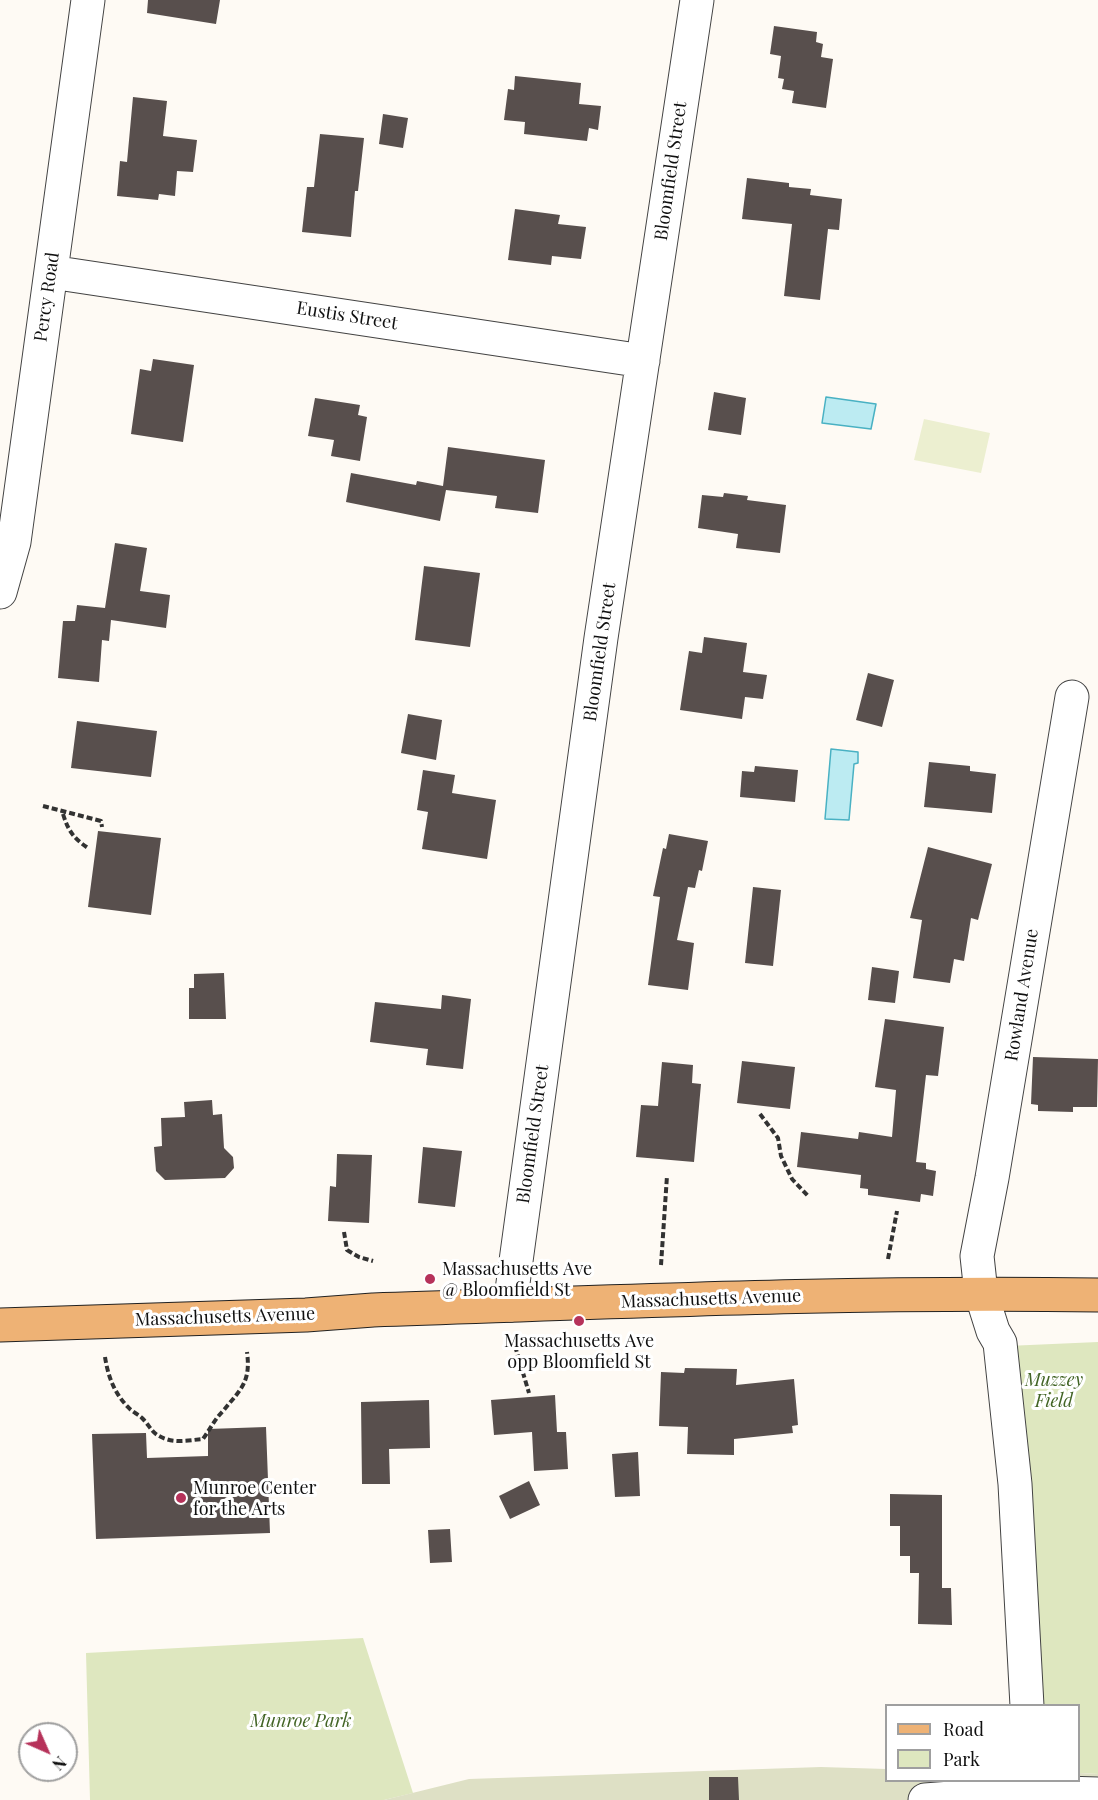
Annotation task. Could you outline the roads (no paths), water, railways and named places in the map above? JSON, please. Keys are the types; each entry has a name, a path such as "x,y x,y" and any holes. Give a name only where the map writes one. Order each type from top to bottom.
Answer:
{"main road":[{"name":"Massachusetts Avenue","path":"0,1325 246,1318 510,1305 841,1295 981,1293 1098,1295"}],"street":[{"name":"Percy Road","path":"0,592 14,542 88,0"},
{"name":"Bloomfield Street","path":"510,1305 601,638 697,0"},
{"name":"Eustis Street","path":"51,272 643,361"},
{"name":"Rowland Avenue","path":"1026,1704 1015,1484 1000,1343 993,1331 981,1293 977,1256 1072,697"},
{"path":"925,1800 1031,1791 1098,1794"}],"water":[{"path":"826,397 876,404 871,429 822,423"},
{"path":"831,749 858,752 858,763 854,764 849,820 825,819"}],"place":[{"name":"Massachusetts Ave @ Bloomfield St","path":"430,1279"},
{"name":"Massachusetts Ave opp Bloomfield St","path":"579,1321"},
{"name":"Munroe Center for the Arts","path":"181,1498"}],"park label":[{"name":"Muzzey Field","path":"1054,1390"},
{"name":"Munroe Park","path":"301,1721"}]}
